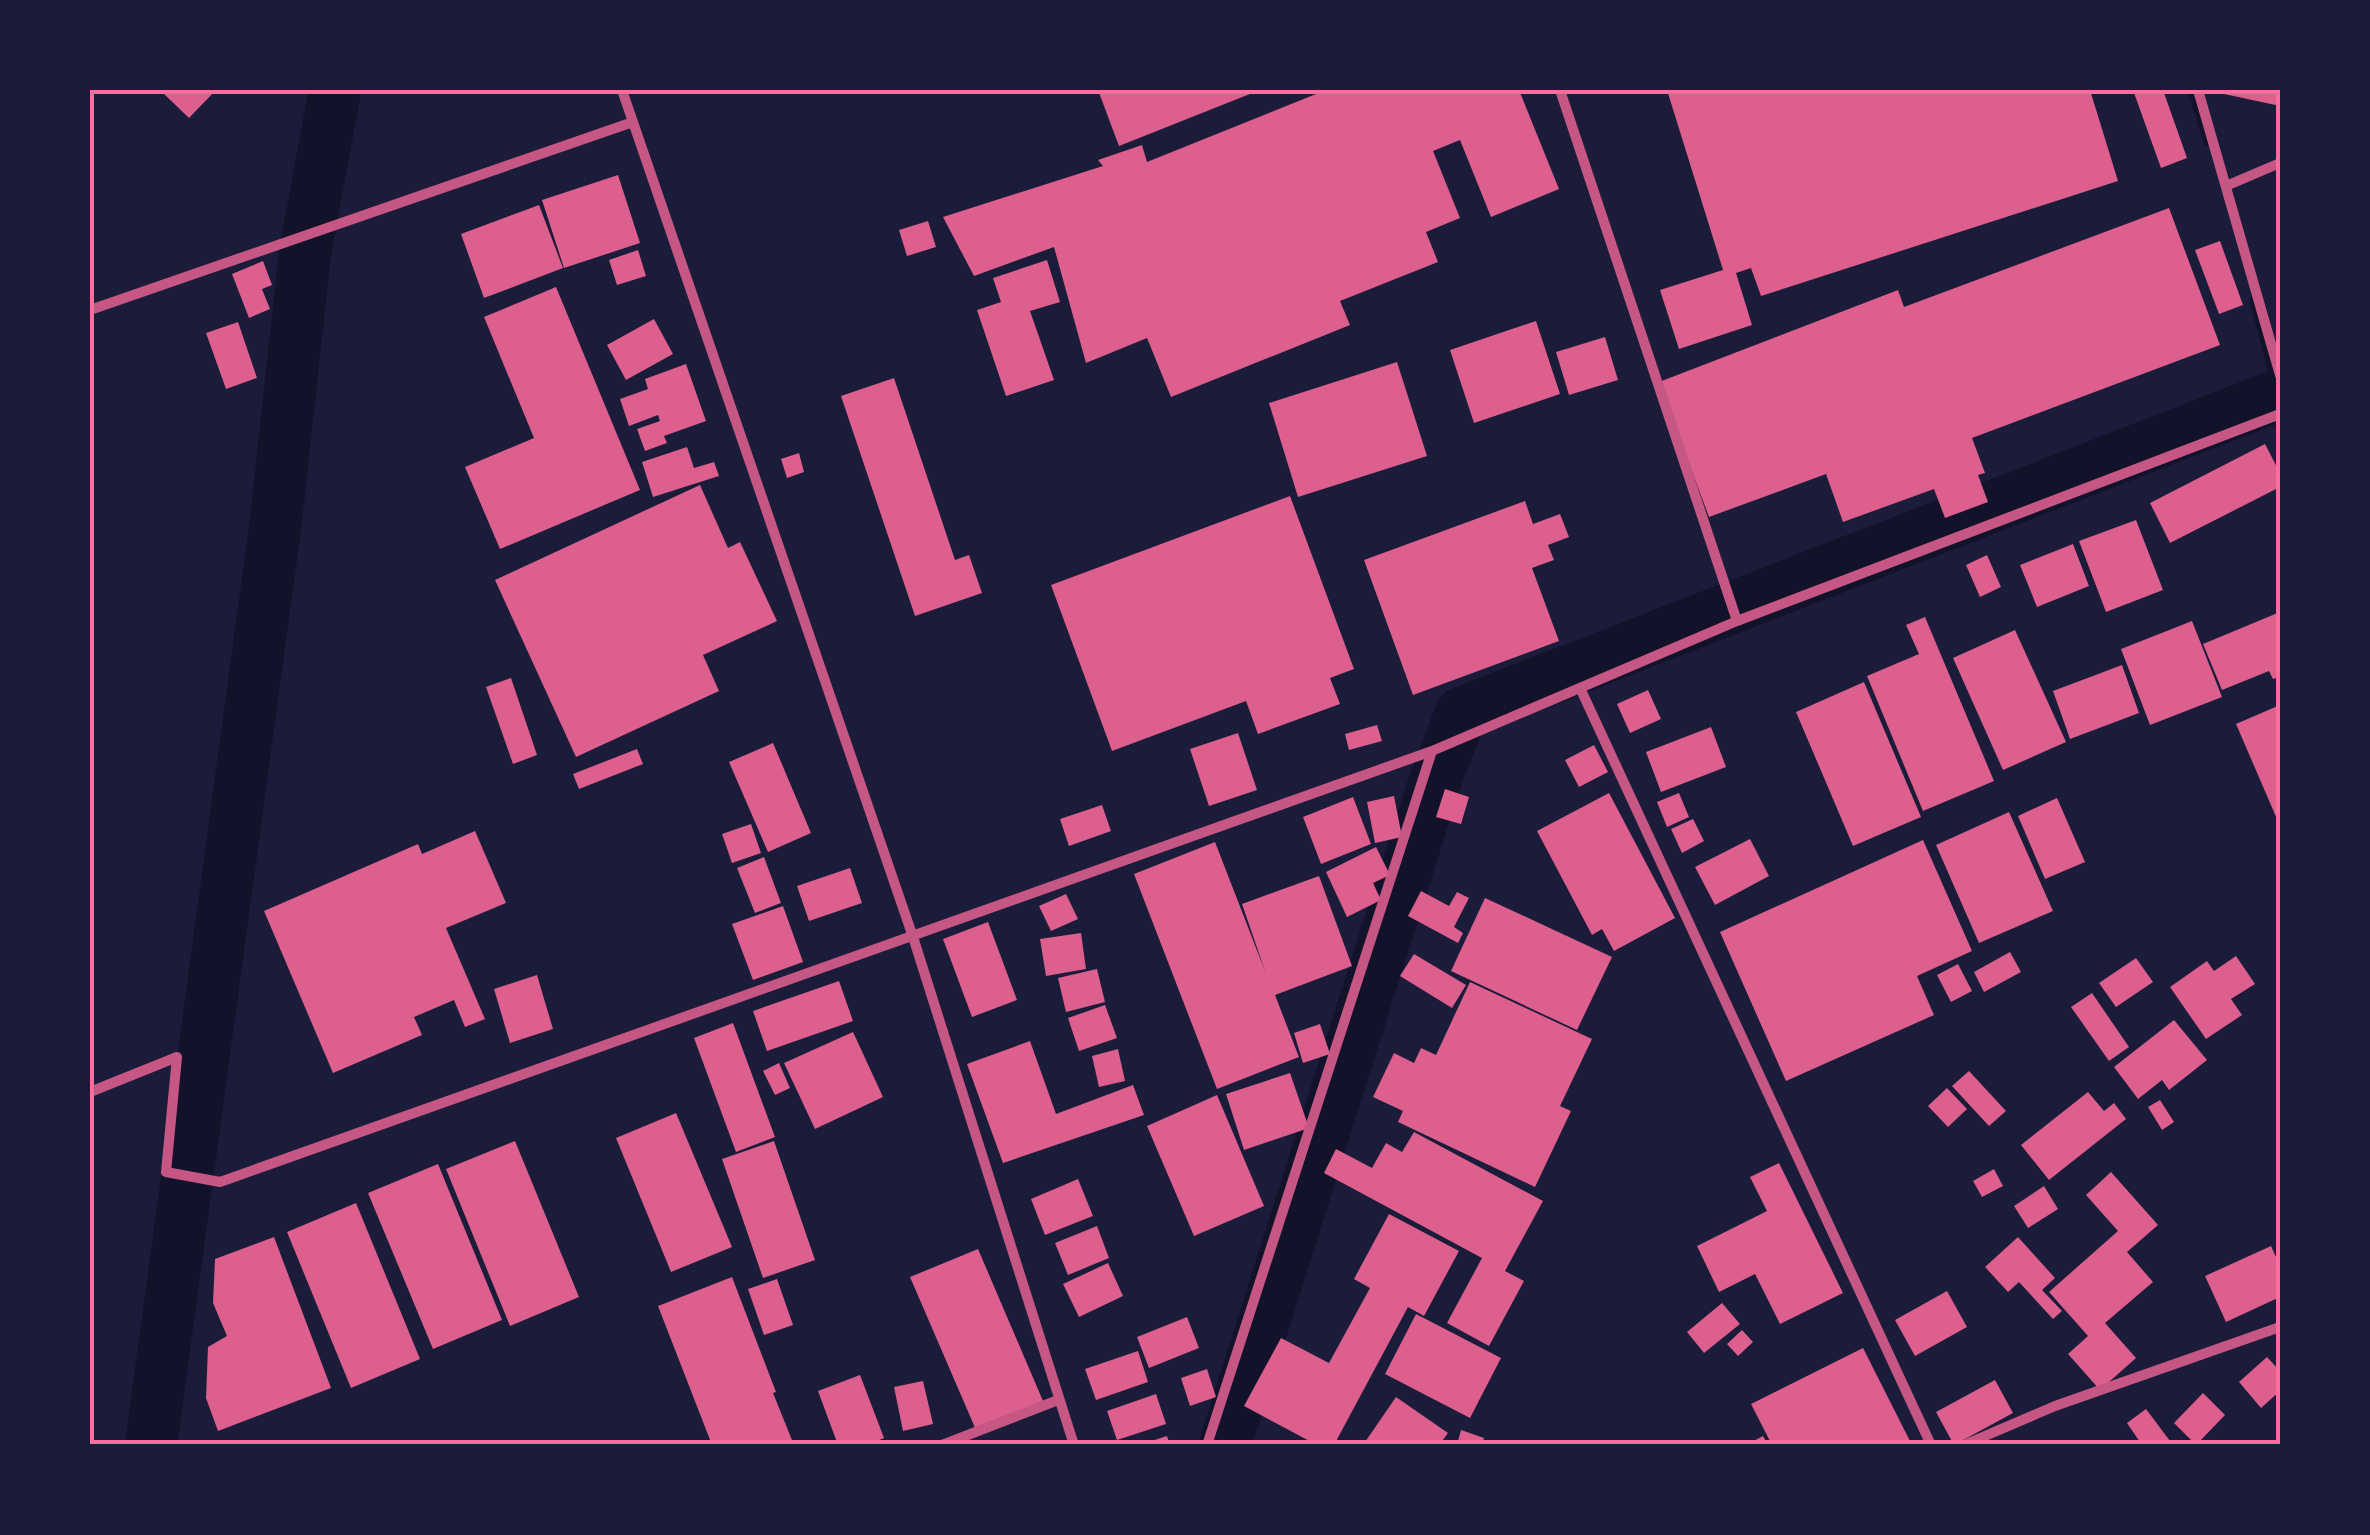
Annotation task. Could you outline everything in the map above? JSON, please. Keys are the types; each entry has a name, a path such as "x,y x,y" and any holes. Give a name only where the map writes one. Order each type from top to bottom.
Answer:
{"street":[{"path":"622,90 913,937 1074,1445"},
{"path":"1560,90 1737,622"},
{"path":"2198,90 2280,375"},
{"path":"90,310 633,122"},
{"path":"2226,186 2280,163"},
{"path":"90,1092 178,1057 166,1172 220,1182 1432,752 1737,622 2280,414"},
{"path":"1581,690 1931,1445"},
{"path":"1207,1445 1432,752"},
{"path":"1964,1445 2055,1406 2280,1327"},
{"path":"942,1445 1058,1400"}],"building":[{"path":"216,90 189,118 163,93"},
{"path":"1098,90 1260,90 1119,146"},
{"path":"1326,90 1519,90 1559,189 1491,217 1460,140 1433,151 1460,218 1426,232 1438,262 1340,301 1350,325 1171,397 1147,338 1086,363 1054,247 974,276 943,217 1103,166 1098,160 1142,145 1147,162"},
{"path":"1667,90 2090,90 2118,181 1761,296 1751,268 1736,273 1752,325 1679,349 1660,290 1723,270"},
{"path":"2133,90 2163,90 2187,158 2161,168"},
{"path":"2280,90 2280,106 2215,92"},
{"path":"618,175 640,243 564,268 542,200"},
{"path":"539,205 563,268 484,298 461,234"},
{"path":"2169,208 2220,345 1972,438 1985,473 1978,475 1988,502 1945,518 1934,489 1843,522 1826,474 1709,517 1659,382 1898,290 1904,307"},
{"path":"928,221 936,247 907,256 899,230"},
{"path":"2220,241 2243,305 2219,314 2195,250"},
{"path":"638,250 646,276 617,285 609,260"},
{"path":"1047,260 1060,302 1030,311 1054,380 1006,396 977,310 1001,302 993,278"},
{"path":"263,261 272,285 262,289 270,309 249,318 232,274"},
{"path":"556,287 640,490 500,549 465,467 534,438 484,317"},
{"path":"654,319 673,354 626,380 607,345"},
{"path":"1536,321 1560,394 1474,423 1450,350"},
{"path":"238,322 257,378 226,389 206,333"},
{"path":"1605,337 1618,380 1569,395 1556,352"},
{"path":"1397,362 1427,456 1298,497 1269,403"},
{"path":"686,364 706,421 664,436 667,443 645,451 637,429 660,421 658,415 629,426 620,399 648,389 645,379"},
{"path":"894,378 955,560 969,555 982,593 915,616 841,396"},
{"path":"2265,444 2280,473 2280,487 2170,543 2150,503"},
{"path":"687,447 694,468 714,462 719,476 653,497 642,462"},
{"path":"799,453 804,472 787,478 781,459"},
{"path":"700,485 728,548 740,542 777,621 703,655 719,691 576,757 495,580"},
{"path":"1290,496 1354,669 1330,678 1340,704 1258,734 1246,701 1112,751 1051,585"},
{"path":"1525,501 1533,524 1560,514 1569,537 1548,545 1554,560 1532,568 1559,641 1413,695 1364,560"},
{"path":"2136,520 2163,590 2106,612 2079,541"},
{"path":"2073,544 2089,586 2037,607 2020,565"},
{"path":"1987,555 2001,587 1980,597 1966,565"},
{"path":"2280,612 2280,677 2273,679 2269,671 2222,690 2203,644"},
{"path":"1925,617 1994,781 1923,811 1867,676 1919,654 1906,625"},
{"path":"2192,621 2222,697 2150,725 2121,649"},
{"path":"2015,630 2066,742 2003,770 1953,658"},
{"path":"2122,665 2139,713 2070,739 2053,691"},
{"path":"511,678 537,755 513,764 486,687"},
{"path":"1864,682 1921,817 1853,846 1796,712"},
{"path":"1648,690 1661,719 1630,733 1617,704"},
{"path":"2280,705 2280,826 2236,724"},
{"path":"1377,725 1382,741 1349,750 1345,734"},
{"path":"1711,727 1726,767 1661,792 1646,752"},
{"path":"1238,733 1257,790 1209,806 1190,749"},
{"path":"773,743 811,833 768,852 729,762"},
{"path":"1594,745 1608,772 1579,787 1565,760"},
{"path":"637,749 643,764 579,789 573,774"},
{"path":"1445,789 1469,797 1461,824 1436,817"},
{"path":"1609,793 1675,918 1614,951 1602,929 1592,935 1537,831"},
{"path":"1679,793 1689,817 1667,827 1657,802"},
{"path":"1394,796 1402,837 1375,843 1367,802"},
{"path":"1353,797 1371,844 1321,864 1303,817"},
{"path":"2057,798 2085,862 2045,879 2018,816"},
{"path":"1102,805 1111,831 1069,846 1060,819"},
{"path":"2009,812 2053,911 1979,943 1936,845"},
{"path":"1693,819 1704,841 1682,853 1671,829"},
{"path":"751,824 761,853 732,863 722,834"},
{"path":"475,831 506,903 446,928 485,1019 465,1027 454,1000 414,1017 422,1035 333,1073 264,911 418,844 422,854"},
{"path":"1750,839 1769,876 1715,905 1695,867"},
{"path":"1923,840 1972,951 1917,976 1934,1015 1786,1081 1720,932"},
{"path":"1215,842 1265,971 1242,904 1319,876 1352,966 1275,995 1299,1057 1217,1089 1134,874"},
{"path":"1376,847 1390,875 1373,883 1381,900 1347,917 1326,872"},
{"path":"764,857 781,903 755,913 737,868"},
{"path":"850,868 862,903 809,921 797,886"},
{"path":"1421,891 1449,906 1457,892 1469,898 1454,927 1463,933 1458,943 1408,916"},
{"path":"1066,894 1078,919 1051,931 1039,906"},
{"path":"1485,898 1612,957 1577,1030 1451,971"},
{"path":"783,906 803,962 753,980 732,924"},
{"path":"988,922 1017,1000 972,1017 943,939"},
{"path":"1081,933 1086,969 1046,976 1040,939"},
{"path":"2010,952 2021,972 1984,992 1974,972"},
{"path":"1414,954 1466,985 1452,1008 1400,976"},
{"path":"2236,956 2255,984 2231,999 2242,1015 2206,1039 2170,987 2207,961 2214,971"},
{"path":"2136,958 2153,982 2116,1007 2099,983"},
{"path":"1958,964 1972,991 1951,1002 1937,975"},
{"path":"1097,969 1105,1002 1066,1012 1058,978"},
{"path":"537,975 553,1029 510,1043 494,989"},
{"path":"839,981 853,1021 767,1051 753,1011"},
{"path":"1470,982 1592,1039 1560,1106 1571,1111 1535,1187 1398,1122 1403,1111 1373,1097 1394,1053 1414,1063 1421,1048 1436,1055"},
{"path":"2092,993 2129,1047 2109,1061 2071,1007"},
{"path":"1105,1005 1117,1038 1079,1051 1068,1018"},
{"path":"2174,1020 2207,1060 2169,1090 2162,1080 2138,1099 2114,1067"},
{"path":"733,1023 775,1137 736,1152 694,1038"},
{"path":"1320,1024 1330,1054 1303,1063 1294,1033"},
{"path":"853,1032 883,1097 815,1129 784,1063"},
{"path":"1030,1041 1056,1114 1133,1085 1144,1115 1003,1163 967,1064"},
{"path":"1118,1049 1125,1081 1099,1087 1092,1056"},
{"path":"779,1063 790,1088 775,1095 763,1071"},
{"path":"1969,1071 2006,1111 1989,1126 1952,1086"},
{"path":"1290,1073 1309,1128 1244,1150 1226,1094"},
{"path":"1947,1088 1967,1109 1948,1127 1928,1106"},
{"path":"2088,1092 2104,1111 2114,1103 2126,1119 2049,1180 2021,1145"},
{"path":"1217,1095 1264,1206 1194,1236 1147,1126"},
{"path":"2160,1100 2174,1122 2162,1130 2148,1107"},
{"path":"676,1113 732,1247 671,1272 616,1138"},
{"path":"1414,1132 1543,1201 1505,1271 1524,1281 1489,1346 1447,1323 1482,1258 1324,1173 1336,1149 1372,1168 1386,1143 1402,1152"},
{"path":"515,1141 579,1297 510,1326 446,1169"},
{"path":"774,1141 815,1260 763,1278 722,1159"},
{"path":"1779,1163 1843,1293 1780,1324 1755,1274 1719,1292 1697,1246 1767,1211 1750,1177"},
{"path":"438,1164 502,1320 433,1349 368,1193"},
{"path":"1994,1169 2003,1186 1982,1197 1973,1181"},
{"path":"2111,1172 2158,1225 2127,1252 2153,1282 2105,1323 2136,1358 2100,1390 2068,1354 2088,1336 2049,1292 2118,1231 2086,1195"},
{"path":"1078,1179 1093,1216 1045,1235 1031,1199"},
{"path":"2044,1186 2058,1209 2028,1228 2014,1206"},
{"path":"356,1203 420,1359 351,1388 287,1232"},
{"path":"1389,1214 1459,1251 1424,1316 1408,1307 1334,1445 1317,1445 1244,1406 1281,1338 1329,1363 1370,1288 1354,1279"},
{"path":"1097,1226 1109,1258 1068,1275 1055,1243"},
{"path":"274,1237 331,1388 218,1431 206,1398 208,1347 227,1336 213,1303 215,1259"},
{"path":"2018,1237 2055,1278 2042,1290 2062,1311 2053,1319 2019,1282 2008,1292 1985,1267"},
{"path":"2271,1246 2280,1266 2280,1297 2226,1322 2205,1276"},
{"path":"978,1249 1043,1401 976,1430 910,1277"},
{"path":"1108,1263 1123,1296 1079,1317 1063,1284"},
{"path":"732,1277 794,1445 712,1445 658,1306"},
{"path":"777,1279 793,1325 764,1335 748,1289"},
{"path":"1947,1291 1967,1327 1915,1356 1895,1320"},
{"path":"1722,1303 1740,1324 1704,1353 1687,1332"},
{"path":"1416,1314 1501,1358 1470,1418 1385,1374"},
{"path":"1187,1317 1199,1348 1149,1368 1137,1337"},
{"path":"1742,1330 1753,1342 1738,1356 1727,1344"},
{"path":"1863,1348 1911,1443 1772,1445 1751,1404"},
{"path":"1138,1351 1148,1382 1096,1400 1085,1369"},
{"path":"2267,1357 2280,1371 2280,1391 2261,1408 2239,1382"},
{"path":"1207,1369 1216,1397 1190,1406 1181,1378"},
{"path":"860,1375 884,1438 867,1445 838,1445 818,1391"},
{"path":"1995,1380 2013,1413 1954,1445 1936,1412"},
{"path":"923,1381 933,1424 903,1431 894,1387"},
{"path":"2203,1393 2225,1415 2196,1445 2174,1423"},
{"path":"1156,1394 1166,1424 1117,1440 1107,1411"},
{"path":"1396,1397 1448,1433 1439,1445 1363,1445"},
{"path":"2146,1409 2173,1445 2142,1445 2127,1423"},
{"path":"1461,1430 1484,1438 1482,1445 1457,1445"},
{"path":"1167,1436 1170,1445 1142,1445 1142,1444"},
{"path":"1763,1436 1768,1445 1746,1445"}],"waterway":[{"path":"151,1445 276,520 305,253 335,90"},
{"path":"2192,90 2208,142"},
{"path":"2254,301 2279,395"},
{"path":"1225,1445 1433,787 1461,713 2279,395"}]}
